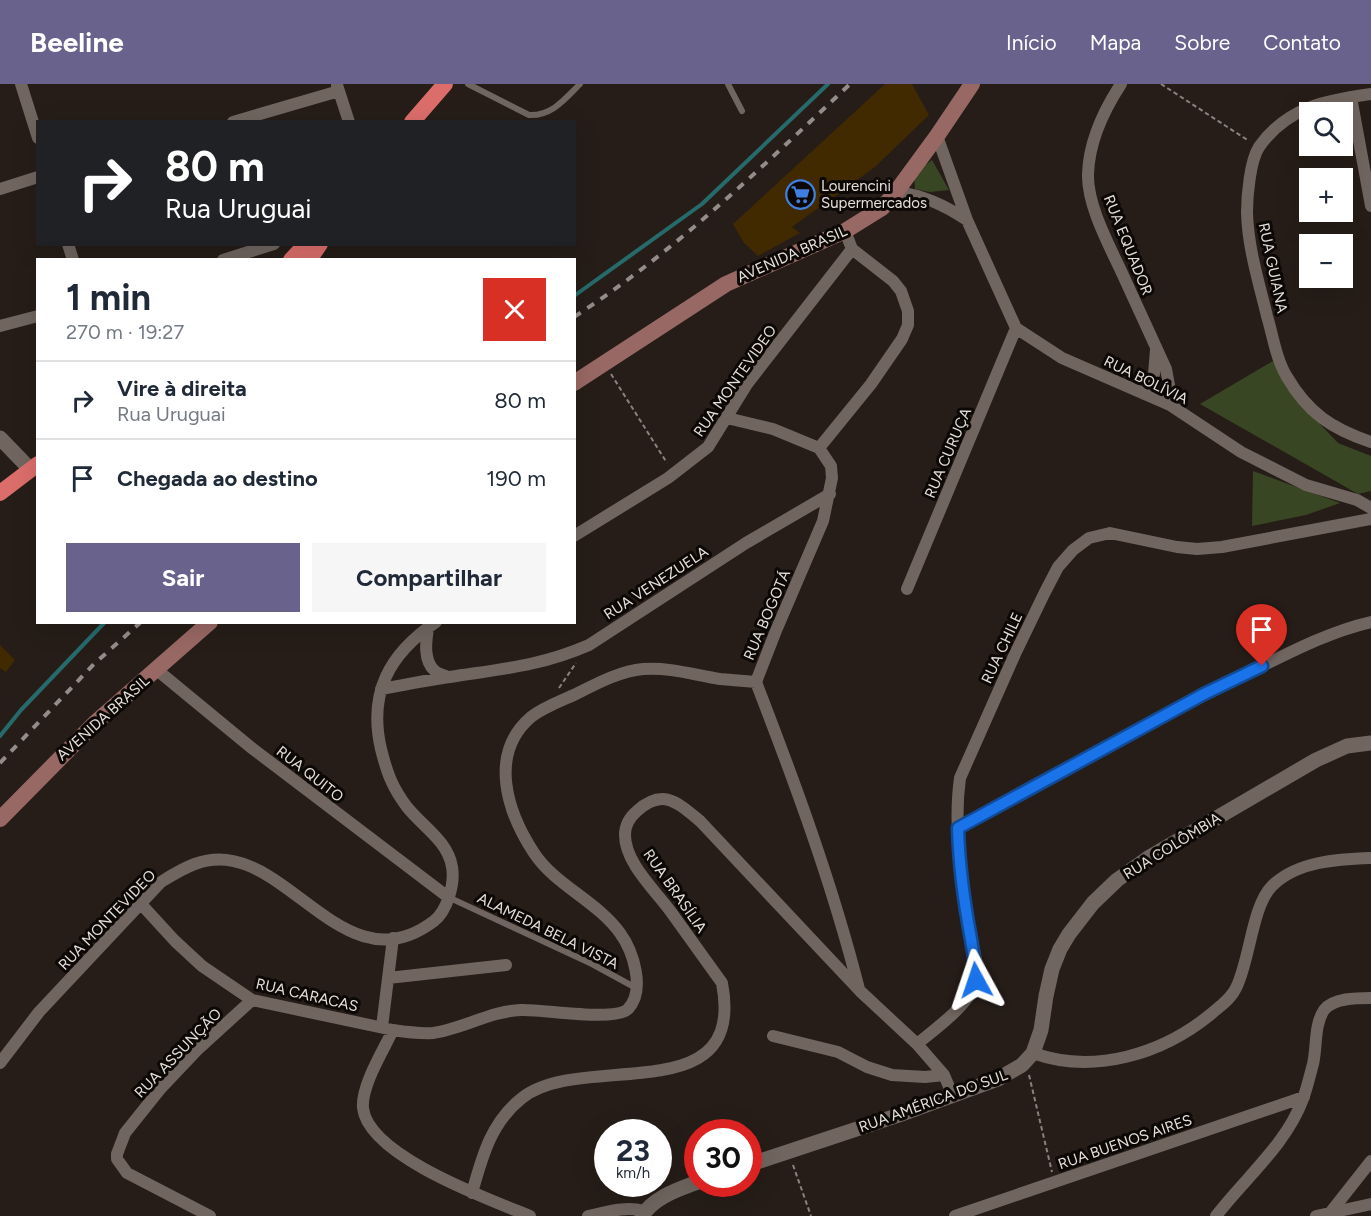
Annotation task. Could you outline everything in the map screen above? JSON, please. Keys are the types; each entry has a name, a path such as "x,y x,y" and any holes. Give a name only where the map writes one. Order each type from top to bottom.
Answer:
{"highway":[{"path":"414,120 445,84"},
{"path":"295,258 314,248"},
{"path":"0,494 34,467"}],"main road":[{"name":"AVENIDA BRASIL","path":"576,382 726,284 844,231 882,208 937,136 972,84"},
{"name":"AVENIDA BRASIL","path":"0,819 88,730 208,624"}],"street":[{"path":"21,84 36,132"},
{"name":"RUA EQUADOR","path":"1121,84 1100,122 1088,174 1090,188 1108,244 1166,369 1170,405"},
{"path":"239,120 338,88 348,120"},
{"path":"1258,148 1283,122 1315,104 1371,93"},
{"path":"1351,97 1371,206"},
{"path":"937,136 967,220 1016,328"},
{"name":"RUA GUIANA","path":"1258,148 1252,166 1247,214 1254,263 1276,350 1286,375 1318,416 1342,431 1371,442"},
{"path":"0,189 36,178"},
{"path":"896,192 937,202 967,220"},
{"path":"727,418 773,429 819,448 871,384 902,339 908,325 908,312 901,291 893,280 852,249 844,231"},
{"path":"229,258 268,246"},
{"name":"RUA MONTEVIDEO","path":"576,535 674,474 708,447 747,384 852,249"},
{"path":"0,326 36,317"},
{"name":"RUA BOLÍVIA","path":"1016,328 1062,358 1170,405 1250,456 1306,485 1357,500 1371,508"},
{"name":"RUA CURUÇA","path":"907,589 1016,328"},
{"path":"1144,394 1154,374 1156,349"},
{"path":"0,438 34,467"},
{"name":"RUA BOGOTÁ","path":"819,448 831,466 832,478 823,521 756,682 840,914 860,991"},
{"name":"RUA VENEZUELA","path":"381,689 506,670 562,657 589,645 746,543 830,494"},
{"name":"RUA CHILE","path":"917,1044 958,1008 971,992 976,980 975,958 958,853 960,778 1058,567 1073,550 1089,538 1110,533 1197,549 1222,547 1371,519"},
{"path":"958,828 1204,694 1300,648 1340,631 1371,622"},
{"path":"432,625 426,642 427,657 434,670 448,677"},
{"name":"RUA MONTEVIDEO","path":"0,1063 39,1012 161,882 182,868 212,859 230,860 249,865 324,917 351,932 380,938 411,934 439,917 452,882 452,868 448,853 408,808 390,782 376,728 381,689 396,658 404,647 432,625"},
{"path":"637,988 633,961 620,933 534,854 517,820 505,784 504,766 511,743 532,716 592,686 633,671 646,669 685,672 721,679 756,682"},
{"name":"RUA QUITO","path":"157,670 253,749 448,897"},
{"name":"RUA COLÔMBIA","path":"1029,1057 1041,1030 1052,969 1060,950 1092,903 1117,880 1148,858 1316,760 1347,746 1371,743"},
{"name":"RUA BRASÍLIA","path":"472,1193 481,1160 495,1127 512,1107 534,1090 564,1080 622,1076 669,1069 690,1063 707,1054 716,1041 723,1024 725,999 722,983 636,866 626,844 626,826 633,815 646,803 657,798 667,798 677,803 700,821 860,991 917,1044 944,1075 953,1096"},
{"path":"1029,1057 1084,1062 1121,1058 1158,1047 1187,1031 1235,992 1243,974 1264,897 1272,886 1297,870 1314,864 1371,858"},
{"name":"RUA CARACAS","path":"141,904 201,966 252,1000 387,1029 433,1033 519,1010 615,1015 628,1009 633,1002 637,988"},
{"path":"393,938 388,978 387,1029 365,1091 363,1109 366,1117 388,1144 412,1163 472,1193 530,1216"},
{"path":"388,978 506,964"},
{"path":"1216,1216 1288,1130 1304,1097 1324,1009 1334,1002 1371,998"},
{"name":"RUA ASSUNÇÃO","path":"210,1216 127,1173 117,1159 117,1154 125,1133 161,1088 197,1050 252,1000"},
{"path":"773,1036 838,1052 867,1067 892,1075 925,1077 944,1075"},
{"name":"RUA AMÉRICA DO SUL","path":"762,1160 953,1096 1005,1076 1029,1057"},
{"name":"RUA BUENOS AIRES","path":"955,1216 1304,1097"},
{"path":"1330,1213 1371,1161"},
{"path":"1351,1184 1353,1198 1367,1205"},
{"path":"588,1216 634,1208 643,1214 663,1197 684,1188"},
{"path":"1316,1216 1367,1205"}],"lane":[{"path":"468,84 529,115 540,115 553,110 580,84"},
{"path":"728,84 742,111"},
{"name":"ALAMEDA BELA VISTA","path":"448,897 592,964 637,988"}],"path":[{"path":"1161,84 1258,148"},
{"path":"604,364 674,474"},
{"path":"553,695 589,645"},
{"path":"1029,1057 1054,1182"},
{"path":"794,1169 811,1216"}],"green space":[{"path":"932,160 949,190 930,192 915,189 914,174"},
{"path":"1273,361 1297,400 1338,443 1371,456 1371,491 1358,494 1200,404"},
{"path":"1253,471 1340,503 1306,515 1252,526"}],"building":[{"name":"Lourencini Supermercados","path":"885,84 912,84 929,115 875,167 792,227 800,233 758,256 744,243 733,224"},
{"path":"0,645 15,660 6,672 0,668"}],"waterway":[{"path":"576,295 702,204 828,84"},
{"path":"0,736 21,710 103,624"}],"railway":[{"path":"576,316 683,236 751,177 850,84"},
{"path":"0,763 94,664 139,624"}],"place":[{"name":"Lourencini Supermercados","path":"800,195"}],"route":[{"path":"976,980 975,958 958,853 958,828 1204,694 1262,666"}]}
